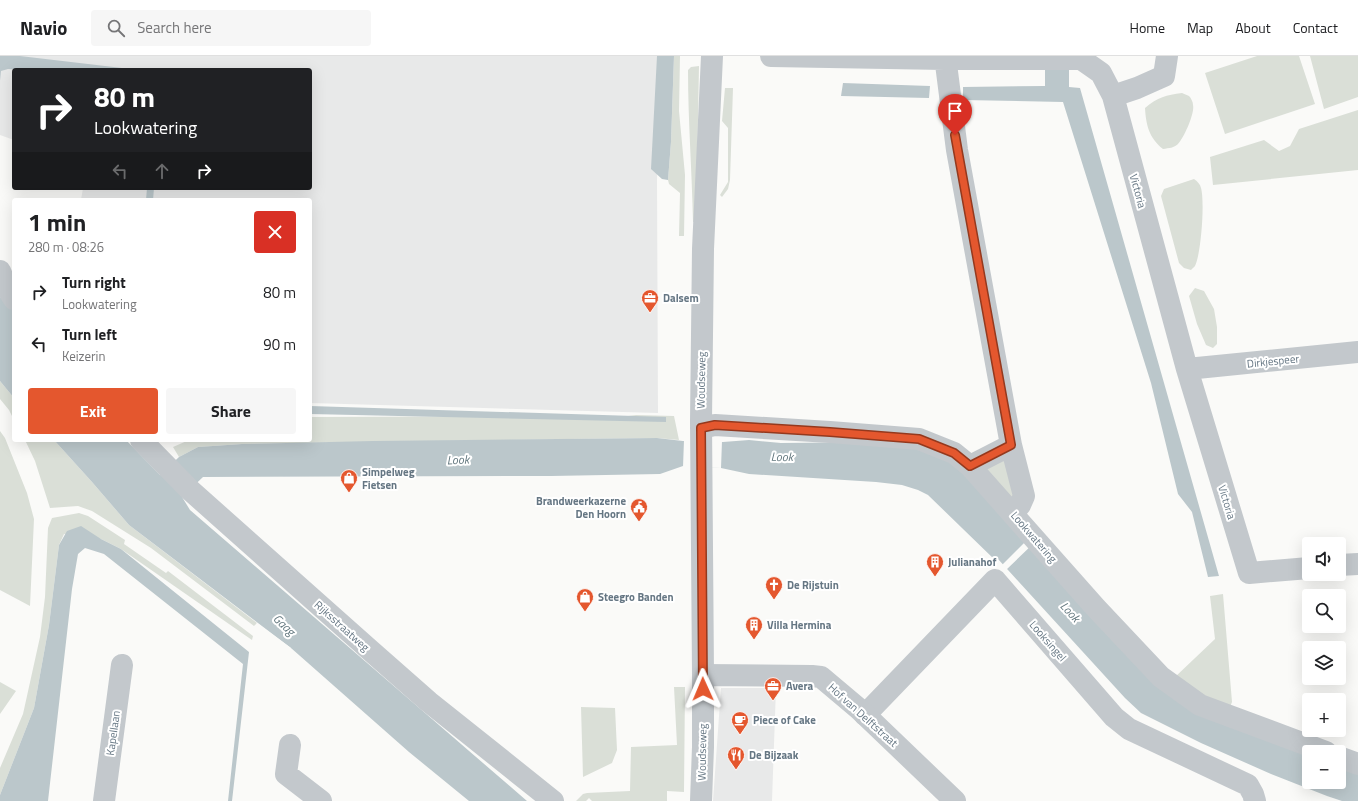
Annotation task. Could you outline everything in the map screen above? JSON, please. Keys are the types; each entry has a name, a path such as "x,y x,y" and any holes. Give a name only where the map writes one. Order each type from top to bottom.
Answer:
{"street":[{"name":"Woudseweg","path":"701,801 703,747 701,434 702,249 712,56"},
{"name":"Victoria","path":"771,56 1081,59 1101,73 1113,96 1188,369 1248,573 1302,569"},
{"path":"1113,96 1137,88 1164,76 1167,56"},
{"path":"945,58 957,150 1011,445 1024,496 1020,505 1013,514"},
{"name":"Dirkjespeer","path":"1188,369 1358,352"},
{"name":"Lookwatering","path":"701,434 715,425 830,432 919,439 954,453 970,466 1096,608 1161,677 1200,705 1307,745"},
{"name":"Rijksstraatweg","path":"143,442 190,490 429,702 553,801"},
{"path":"970,466 1011,445"},
{"path":"1346,565 1358,564"},
{"name":"Looksingel","path":"865,714 995,580 1114,717 1129,729 1248,785 1254,794 1255,801"},
{"name":"Kapellaan","path":"104,801 122,666"},
{"name":"Hof van Delftstraat","path":"703,674 822,677 865,714 955,801"},
{"path":"290,745 286,774 321,801"},
{"path":"1346,760 1358,764"}],"shaded area":[{"path":"0,56 661,56 657,180 658,413 312,403 312,198 81,198 83,190 312,190 312,68 12,68 12,139 0,135"},
{"path":"674,56 680,56 679,111 685,175 684,236 679,236 680,193 669,184 668,180"},
{"path":"1257,56 1299,56 1315,104 1225,134 1205,73"},
{"path":"1310,56 1358,56 1358,97 1324,109"},
{"path":"699,66 696,222 693,222 688,70 691,67"},
{"path":"725,88 733,88 730,180 728,189 722,197 720,195 728,182 728,128 722,121"},
{"path":"1182,93 1189,96 1192,101 1193,109 1191,119 1178,144 1173,147 1163,149 1151,136 1146,120 1145,108 1162,97"},
{"path":"1358,110 1358,170 1213,185 1210,157 1264,140 1279,151 1290,146 1299,129"},
{"path":"1194,179 1200,185 1203,204 1199,251 1195,266 1191,270 1184,268 1179,263 1161,196 1164,189"},
{"path":"1195,288 1204,291 1214,309 1217,327 1217,344 1213,348 1206,345 1197,324 1189,296"},
{"path":"0,381 12,396 12,416 9,410 0,399"},
{"path":"674,416 679,440 657,438 242,444 198,447 179,457 173,447 184,442 312,442 312,417"},
{"path":"0,431 5,438 27,493 34,519 30,606 0,590"},
{"path":"26,442 56,442 129,525 257,623 254,626 151,548 92,511 78,506 50,508 35,461"},
{"path":"1008,455 1017,491 1013,502 984,466"},
{"path":"79,513 88,516 125,540 124,544 166,573 168,571 253,636 252,640 121,549 101,539 64,534 59,545 49,625 34,708 0,795 0,768 23,714 40,637 45,597 48,528 52,518"},
{"path":"1223,594 1232,702 1230,707 1224,708 1174,678 1215,639 1210,596"},
{"path":"0,682 16,691 0,714"},
{"path":"674,687 685,687 684,792 667,791 667,801 592,801 589,798 586,801 576,801 583,794 587,793 630,791 631,747 677,745"},
{"path":"721,688 776,688 772,801 713,801"},
{"path":"581,707 615,708 617,750 612,763 583,777"}],"water":[{"path":"0,56 20,56 122,68 12,68 12,69 1,71 0,81"},
{"path":"657,56 674,56 668,180 662,179 651,169"},
{"path":"1045,56 1069,56 1069,87 1080,88 1219,576 1208,577 1192,512 1178,494 1151,383 1063,102 963,100 963,87 1045,86"},
{"path":"843,83 930,86 929,98 841,96"},
{"path":"147,190 154,190 153,198 146,198"},
{"path":"0,297 12,309 12,396 0,381"},
{"path":"312,406 666,417 666,422 312,414"},
{"path":"657,438 683,441 723,442 749,440 781,443 881,442 910,445 954,462 1151,673 1302,750 1302,786 1201,743 1141,713 1125,698 998,559 996,561 928,495 902,485 749,474 721,468 683,466 660,474 551,476 203,477 182,497 190,510 527,801 469,801 409,752 291,648 129,525 56,442 128,442 160,475 179,457 198,447 242,444"},
{"path":"81,526 101,539 121,549 249,652 232,801 228,801 243,664 104,554 85,548 78,554 72,589 48,801 0,801 0,795 34,708 49,625 59,545 67,531"},
{"path":"1346,768 1358,772 1358,801 1342,801 1309,789 1346,789"}],"pier":[{"path":"684,440 722,441 721,468 683,467"},
{"path":"1029,538 1034,543 1006,570 1001,566"},
{"path":"257,623 291,648 290,650 256,625"}],"place":[{"name":"Dalsem","path":"650,313"},
{"name":"Simpelweg Fietsen","path":"349,493"},
{"name":"Brandweerkazerne Den Hoorn","path":"639,522"},
{"name":"Julianahof","path":"935,577"},
{"name":"De Rijstuin","path":"774,600"},
{"name":"Steegro Banden","path":"585,612"},
{"name":"Villa Hermina","path":"754,640"},
{"name":"Avera","path":"773,701"},
{"name":"Piece of Cake","path":"740,735"},
{"name":"De Bijzaak","path":"736,770"}],"route":[{"path":"703,689 701,428 715,425 919,439 954,453 970,466 1011,445 955,135"}],"water label":[{"name":"Look","path":"782,457"},
{"name":"Look","path":"458,460"},
{"name":"Look","path":"1070,612"},
{"name":"Gaag","path":"284,625"}]}
